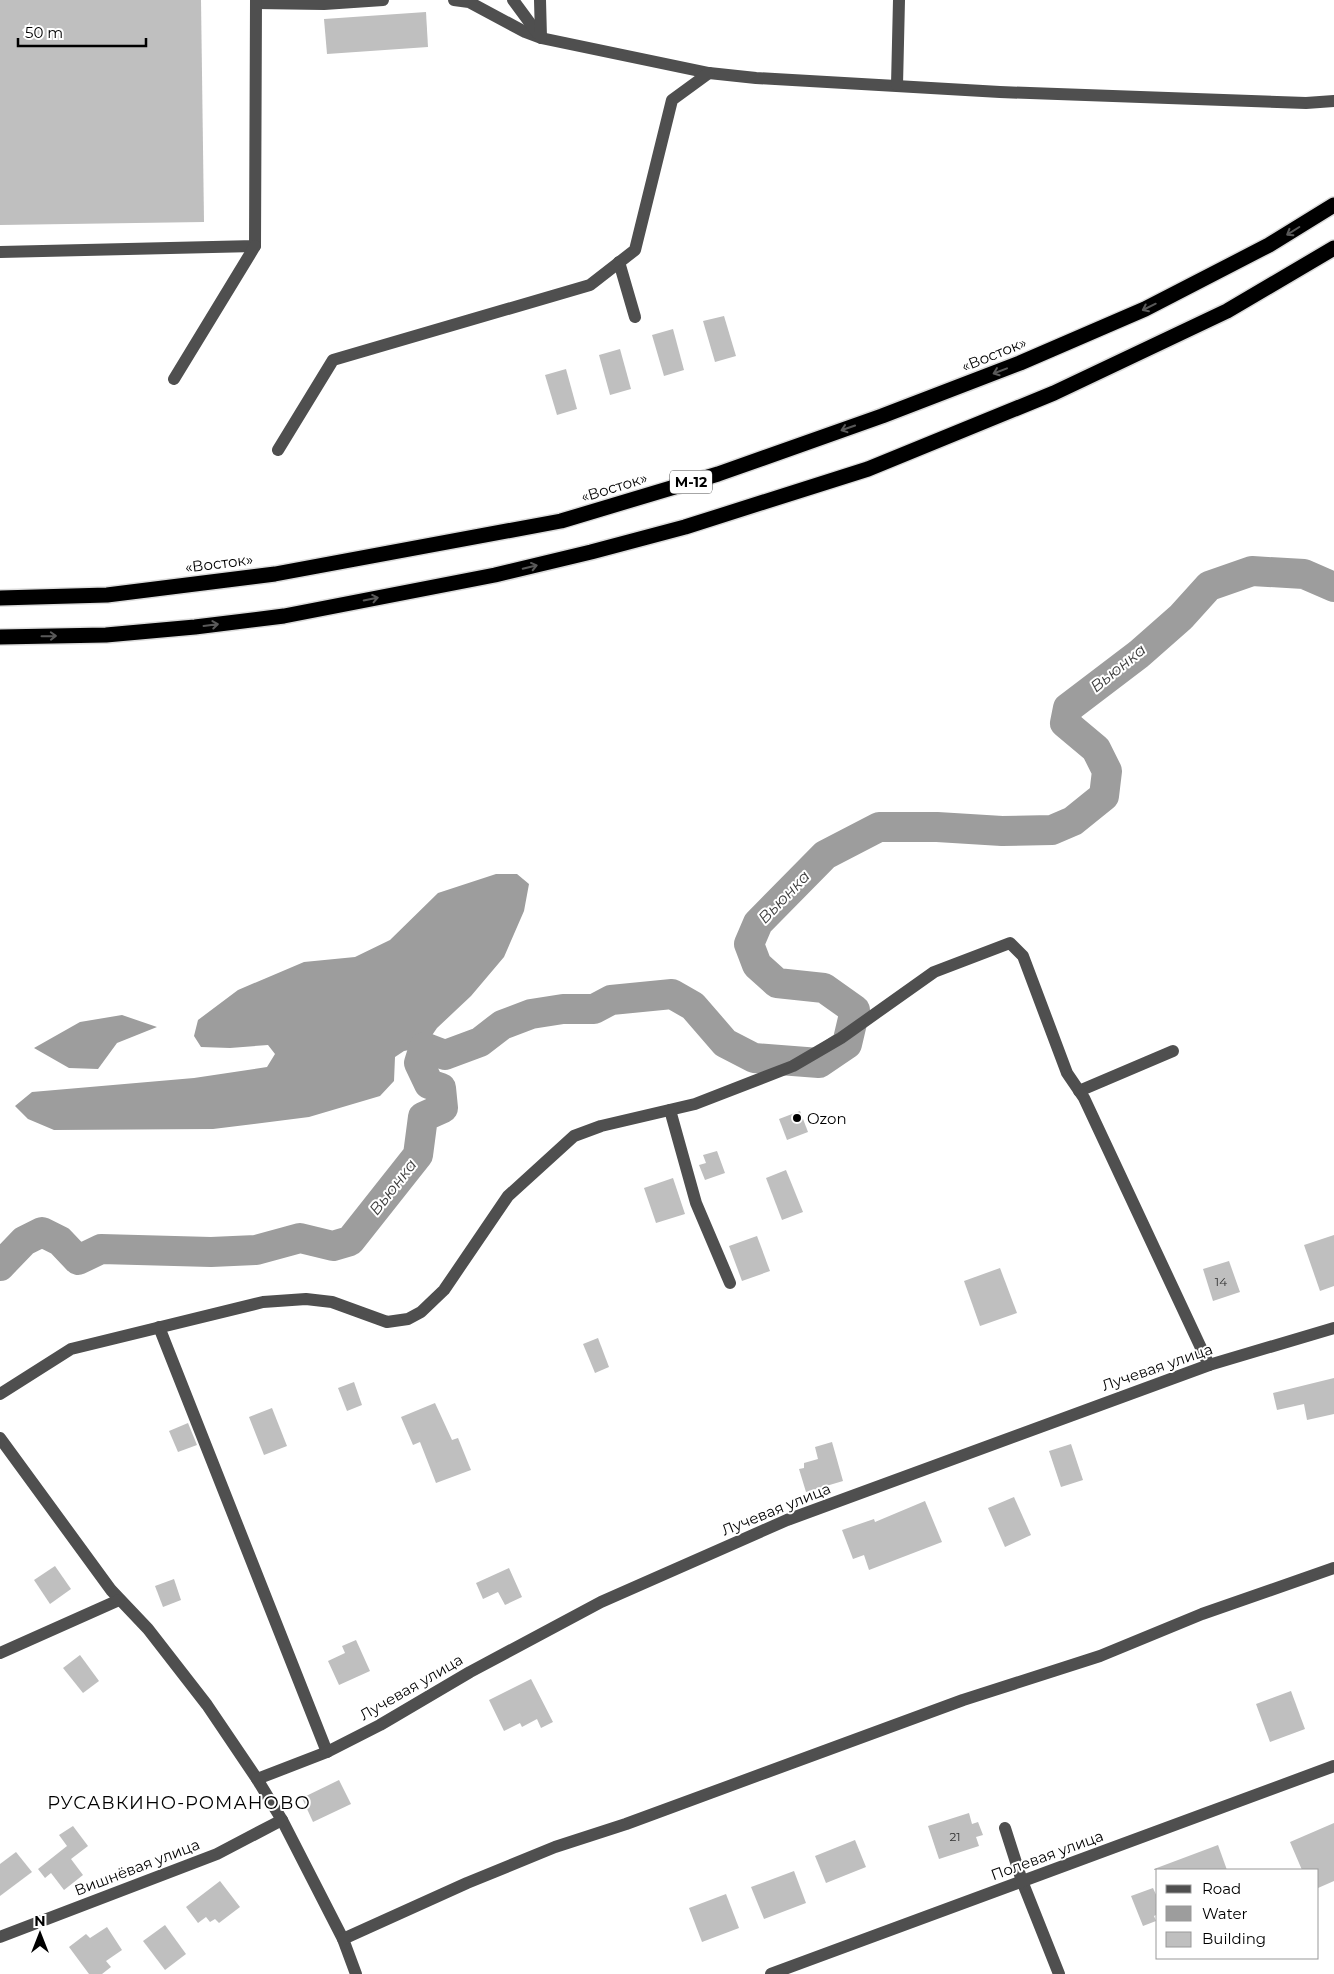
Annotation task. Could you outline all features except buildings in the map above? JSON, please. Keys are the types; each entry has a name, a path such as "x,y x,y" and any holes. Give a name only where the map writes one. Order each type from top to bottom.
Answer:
{"highway":[{"name":"«Восток»","path":"0,598 107,595 275,574 561,521 728,470 882,416 1020,363 1145,309 1269,246 1334,205"},
{"path":"0,637 106,635 284,616 495,575 685,527 868,469 1054,393 1227,311 1334,248"}],"street":[{"path":"174,379 255,246 256,2 324,4 382,0"},
{"path":"454,0 469,2 525,32 541,38 709,73 756,78 1059,94 1296,103 1334,101"},
{"path":"513,0 541,38"},
{"path":"540,0 541,38"},
{"path":"897,85 899,0"},
{"path":"278,450 333,360 590,285 635,250 672,100 709,73"},
{"path":"0,252 255,246"},
{"path":"619,262 635,317"},
{"path":"0,1394 71,1349 263,1302 306,1299 332,1302 387,1322 408,1320 421,1312 444,1290 508,1196 574,1136 601,1126 695,1104 793,1066 841,1038 934,972 1010,943 1023,956 1067,1072 1079,1091 1209,1365"},
{"path":"1079,1091 1173,1051"},
{"path":"670,1110 696,1203 730,1283"},
{"path":"158,1327 327,1752"},
{"name":"Лучевая улица","path":"257,1779 327,1752 380,1725 470,1672 601,1602 778,1524 1209,1365 1334,1328"},
{"path":"0,1438 119,1600 148,1629 207,1706 257,1779 282,1820 343,1939 356,1974"},
{"path":"343,1939 467,1883 555,1847 635,1821 963,1700 1100,1656 1202,1614 1334,1568"},
{"path":"0,1653 119,1600"},
{"name":"Полевая улица","path":"771,1974 1334,1766"},
{"name":"Вишнёвая улица","path":"0,1936 217,1854 282,1820"},
{"path":"1005,1828 1022,1881 1059,1974"}],"water":[{"path":"496,874 517,874 529,884 524,911 504,957 471,996 437,1028 424,1047 404,1051 395,1057 394,1081 380,1096 309,1117 213,1129 54,1130 28,1119 15,1106 32,1092 194,1078 267,1067 275,1054 268,1045 230,1048 201,1047 194,1036 198,1020 238,990 304,962 355,957 390,940 438,893"},
{"path":"122,1015 157,1027 117,1043 98,1069 69,1068 34,1048 80,1022"}],"waterway":[{"name":"Вьюнка","path":"0,1266 24,1241 42,1232 60,1241 78,1260 101,1249 211,1252 256,1250 300,1238 333,1246 350,1241 418,1155 423,1117 443,1108 441,1088 429,1084 419,1063 424,1047 445,1055 480,1042 502,1025 531,1014 563,1009 594,1009 611,1000 672,994 693,1006 725,1043 754,1058 819,1063 847,1044 855,1010 824,988 777,983 757,965 749,944 758,923 825,855 879,827 937,827 1002,831 1052,830 1073,821 1104,796 1107,771 1096,749 1065,723 1068,708 1139,654 1181,617 1209,586 1252,571 1304,574 1334,587"}],"place":[{"name":"Ozon","path":"797,1118"}],"district":[{"name":"РУСАВКИНО-РОМАНОВО","path":"179,1803"}]}
